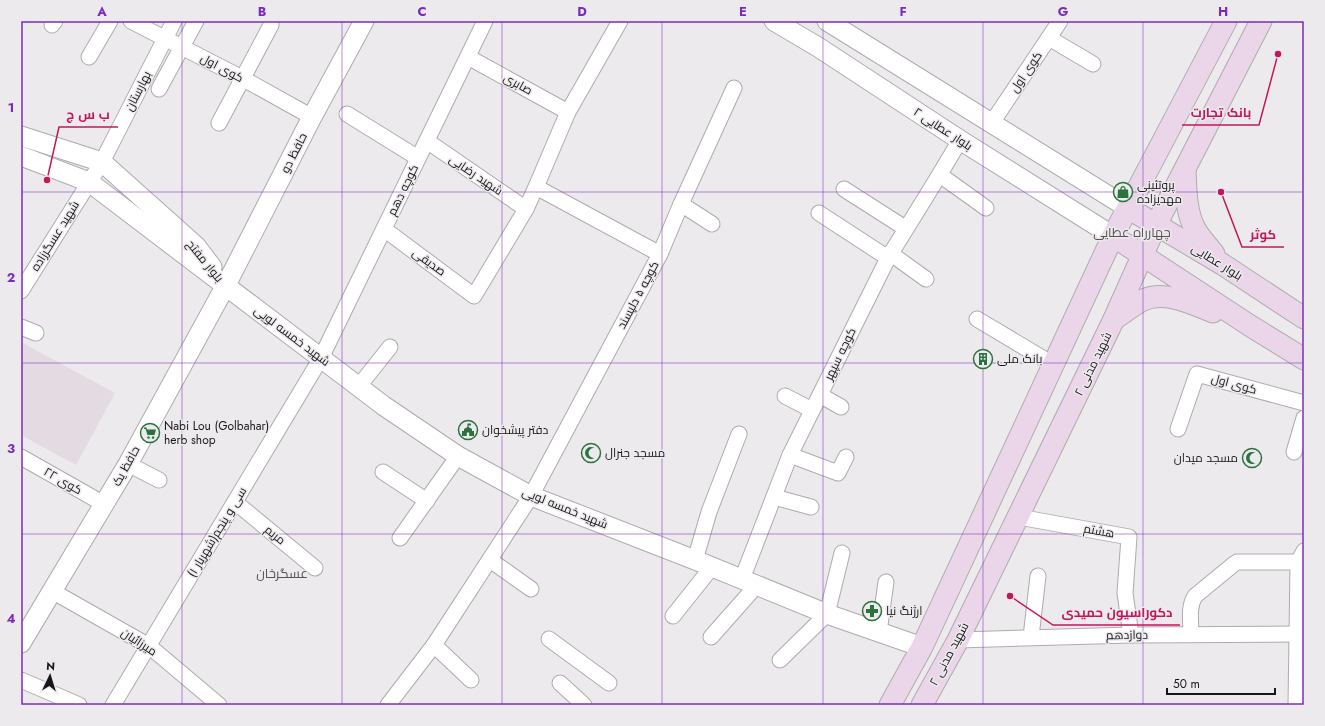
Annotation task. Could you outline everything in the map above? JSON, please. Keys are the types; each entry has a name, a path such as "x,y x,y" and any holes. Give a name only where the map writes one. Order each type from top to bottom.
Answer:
{"main road":[{"path":"890,705 922,647 1113,236 1226,21"},
{"name":"شهید مدنی ۲","path":"922,705 958,640 1019,517 1114,319 1156,225 1261,21"},
{"path":"1185,171 1186,199 1189,216 1195,230 1222,264"},
{"name":"بلوار عطایی","path":"1128,208 1222,264 1304,318"},
{"path":"1113,236 1248,325 1304,359"},
{"path":"1114,319 1143,300 1169,297 1248,325"}],"street":[{"path":"89,57 110,21"},
{"name":"کوی اول","path":"131,21 312,116"},
{"name":"بهارستان","path":"89,182 102,162 174,21"},
{"path":"159,89 196,21"},
{"name":"حافظ دو","path":"226,286 312,116 364,21"},
{"name":"کوچه دهم","path":"321,358 485,21"},
{"path":"526,209 568,112 620,21"},
{"name":"بلوار عطایی ۲","path":"774,21 818,47 960,140 1113,236"},
{"path":"818,47 829,21 991,124 1128,208"},
{"name":"کوی اول","path":"991,124 1060,21"},
{"path":"219,123 271,25"},
{"path":"1049,38 1093,64"},
{"name":"صابری","path":"468,57 568,112"},
{"name":"کوچه ۵ دلپسند","path":"388,705 434,645 531,496 660,254 734,88"},
{"path":"347,114 418,158"},
{"name":"بلوار مفتح","path":"21,136 102,162 196,246 226,286"},
{"name":"کوچه سپهر","path":"750,582 774,497 790,455 889,256 905,228 940,175 960,140"},
{"name":"شهید رضایی","path":"427,141 526,209"},
{"name":"بلوار مفتح","path":"21,156 89,182 226,286"},
{"path":"940,175 986,208"},
{"name":"شهید عسگرزاده","path":"21,291 89,182"},
{"path":"536,186 660,254"},
{"path":"844,189 905,228"},
{"path":"681,204 712,224"},
{"name":"صدیقی","path":"384,229 474,296 526,209"},
{"path":"818,213 926,279"},
{"name":"شهید خمسه لویی","path":"226,286 384,406 458,456 531,496 703,563 827,614 922,647"},
{"name":"حافظ یک","path":"21,643 128,464 226,286"},
{"path":"976,319 1054,365"},
{"path":"21,326 36,333"},
{"path":"359,386 390,347"},
{"name":"سی و پنجم(شهریار ۱)","path":"120,702 149,646 321,358"},
{"name":"کوی اول","path":"1178,429 1197,374 1304,403"},
{"path":"820,394 841,407"},
{"path":"785,396 812,410"},
{"path":"1294,452 1304,418"},
{"path":"673,616 703,563 709,512 739,434"},
{"path":"790,455 838,473 846,457"},
{"path":"400,538 458,456"},
{"name":"کوی ۲۲","path":"21,457 104,504"},
{"path":"128,464 159,480"},
{"path":"383,472 427,501"},
{"path":"774,497 811,507"},
{"name":"مریم","path":"234,502 315,568"},
{"name":"هشتم","path":"1019,517 1128,536 1125,593 1131,635"},
{"path":"780,660 827,614 842,553"},
{"path":"1191,634 1192,600 1234,564 1237,562 1301,557 1296,634 1300,676 1296,705"},
{"path":"490,560 531,589"},
{"path":"1031,637 1038,576"},
{"path":"712,637 750,582"},
{"path":"879,632 886,582"},
{"name":"میرزائیان","path":"52,592 149,646 219,705"},
{"name":"دوازدهم","path":"958,640 1131,635 1296,634"},
{"path":"549,639 609,683"},
{"path":"434,645 471,680"},
{"path":"21,680 79,705"},
{"path":"560,683 584,705"}],"shaded area":[{"path":"21,342 115,393 76,465 21,435"}],"place":[{"name":"بانک تجارت","path":"1278,54"},
{"name":"ب س ج","path":"47,180"},
{"name":"پروتئينی مهديزاده","path":"1123,192"},
{"name":"کوثر","path":"1221,192"},
{"name":"بانک ملی","path":"983,359"},
{"name":"دفتر پیشخوان","path":"468,430"},
{"name":"Nabi Lou (Golbahar) herb shop","path":"150,433"},
{"name":"مسجد جنرال","path":"591,453"},
{"name":"مسجد میدان","path":"1252,458"},
{"name":"دکوراسیون حمیدی","path":"1010,596"},
{"name":"ارژنگ نیا","path":"872,611"}],"district":[{"name":"چهارراه عطایی","path":"1132,232"},
{"name":"عسگرخان","path":"282,573"}]}
